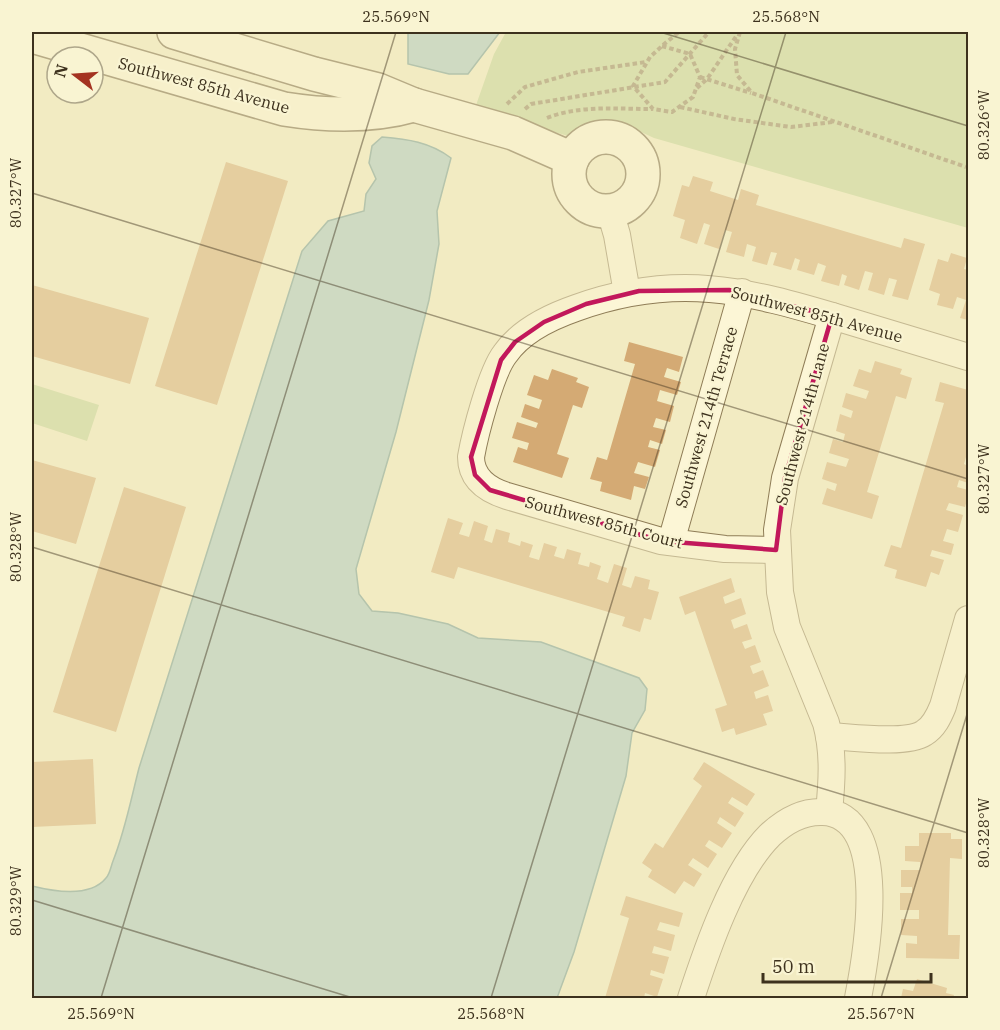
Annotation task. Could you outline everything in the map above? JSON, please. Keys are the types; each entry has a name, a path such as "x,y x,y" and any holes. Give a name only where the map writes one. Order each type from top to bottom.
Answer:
{"street":[{"name":"Southwest 85th Avenue","path":"174,32 314,74 378,90 414,105 500,129 572,159"},
{"name":"Southwest 85th Avenue","path":"32,36 284,109 366,114 394,111 414,105"},
{"path":"608,137 628,145 636,152 641,162 642,184 630,202 610,211 591,208 576,196 569,178 572,159 586,143 608,137"},
{"path":"610,211 617,235 627,293"},
{"name":"Southwest 85th Avenue","path":"475,475 472,452 495,373 509,349 524,334 544,322 586,304 627,293 691,287 742,292 969,357"},
{"name":"Southwest 214th Terrace","path":"671,543 742,292"},
{"name":"Southwest 214th Lane","path":"829,812 832,771 829,736 788,627 780,592 776,550 777,521 783,486 832,316"},
{"name":"Southwest 85th Court","path":"475,475 482,484 498,493 671,543 725,549 776,550"},
{"path":"829,736 897,739 912,738 925,733 937,719 943,706 969,619"},
{"path":"691,999 720,918 758,850 770,836 790,820 804,813 829,812 840,816 853,828 863,848 868,873 870,887 868,932 858,999"}],"path":[{"path":"633,87 647,62 679,32"},
{"path":"500,129 531,104 665,82 709,32"},
{"path":"696,89 707,79 740,32 735,49 737,75 752,93 966,167"},
{"path":"662,46 690,54"},
{"path":"500,129 562,112 652,109 672,112 693,97 700,77 690,54"},
{"path":"500,129 525,87 578,72 647,62"},
{"path":"700,77 760,96"},
{"path":"633,87 652,109"},
{"path":"679,107 734,119 791,127 833,122"}],"highlighted area":[{"path":"729,290 832,316 785,478 776,550 661,541 490,490 475,475 471,457 501,360 515,342 544,322 586,304 639,291"}],"green space":[{"path":"506,32 968,32 968,228 654,138 626,125 598,124 568,136 475,108 494,54"},
{"path":"32,384 99,405 87,441 32,423"}],"water":[{"path":"408,32 500,32 468,74 449,74 408,64"},
{"path":"382,137 418,142 435,148 451,158 437,211 439,244 429,300 396,432 356,569 359,594 372,611 398,613 448,624 478,638 541,642 639,678 647,689 645,710 632,733 626,776 574,952 557,998 32,998 32,886 50,890 81,891 99,884 108,874 124,827 139,768 302,251 328,221 364,211 366,194 376,179 369,163 372,146"}],"building":[{"path":"226,162 288,181 217,405 155,386"},
{"path":"693,176 713,182 710,191 738,200 741,189 759,195 756,205 901,248 904,238 925,244 908,300 892,296 897,280 889,278 884,295 868,290 873,273 865,271 859,290 844,285 847,276 842,274 839,286 821,281 826,266 818,263 814,275 797,270 800,260 795,258 791,270 773,265 777,253 771,252 767,265 752,261 756,247 747,244 744,257 726,252 732,232 725,230 719,249 704,244 710,225 704,223 697,244 680,238 685,220 673,216 682,185 689,187"},
{"path":"951,253 967,258 964,269 968,270 968,320 960,318 966,300 957,297 953,309 937,305 940,294 929,290 938,259 948,262"},
{"path":"32,285 149,318 130,384 32,356"},
{"path":"629,342 683,357 679,372 667,368 664,377 681,382 677,395 660,390 657,401 674,406 670,422 656,418 653,427 666,430 662,444 650,440 648,447 660,450 655,467 638,462 634,473 649,477 645,489 634,486 631,500 600,491 602,482 590,479 597,457 607,460 635,364 624,361"},
{"path":"875,361 902,369 900,374 912,378 906,399 896,396 867,492 879,496 872,519 822,504 827,488 835,491 837,484 822,479 827,462 846,467 849,459 829,453 833,439 843,442 845,434 836,431 840,414 851,418 853,411 842,407 846,393 866,399 869,391 853,386 859,369 871,373"},
{"path":"552,369 578,378 576,382 589,387 582,408 573,405 557,454 569,458 562,478 513,462 518,447 527,450 529,443 512,438 517,422 536,428 538,423 521,417 525,404 539,409 542,400 527,395 534,375 548,380"},
{"path":"940,382 968,390 968,457 964,464 968,466 968,483 959,480 957,487 968,490 968,496 965,507 949,503 946,510 963,515 958,532 947,529 943,541 954,544 951,555 932,550 930,556 944,560 939,575 931,572 926,587 895,578 897,570 884,566 891,545 901,548 944,403 935,401"},
{"path":"32,460 96,478 76,544 32,531"},
{"path":"124,487 186,507 116,732 53,712"},
{"path":"448,518 463,523 459,534 469,537 474,521 488,526 484,540 492,543 496,529 510,533 508,542 520,546 521,541 533,545 529,557 539,560 544,543 557,547 554,556 564,559 567,549 581,553 578,564 589,567 590,562 601,566 597,579 608,583 614,564 627,568 622,585 631,588 635,576 650,580 648,589 659,592 651,620 644,618 640,632 622,626 625,617 458,567 454,579 431,572"},
{"path":"731,578 735,592 723,597 725,604 741,598 746,614 731,620 734,629 747,624 752,639 742,642 745,649 755,645 761,662 750,666 753,674 763,670 769,686 754,692 756,699 768,695 773,711 763,714 767,725 736,735 734,728 722,732 715,709 727,705 695,611 685,615 679,597"},
{"path":"93,759 96,824 32,827 32,762"},
{"path":"704,762 755,794 747,806 732,797 728,803 744,813 735,827 720,817 717,823 732,833 722,848 709,840 705,846 717,854 708,868 693,858 688,865 702,874 694,887 684,881 675,894 648,877 652,870 642,863 655,843 663,848 702,786 693,779"},
{"path":"919,833 951,833 951,839 962,839 962,859 950,858 948,935 960,935 959,959 906,958 906,943 917,944 917,936 901,935 901,919 919,919 919,910 900,910 900,893 912,893 912,887 901,887 901,870 920,870 920,862 905,861 905,846 919,846"},
{"path":"626,896 683,913 679,927 660,922 657,930 675,935 671,951 654,946 652,953 669,957 664,974 651,970 650,975 663,979 657,997 645,993 644,998 605,998 629,918 620,915"},
{"path":"917,979 947,988 946,993 954,995 953,998 901,998 903,989 913,991"}]}
